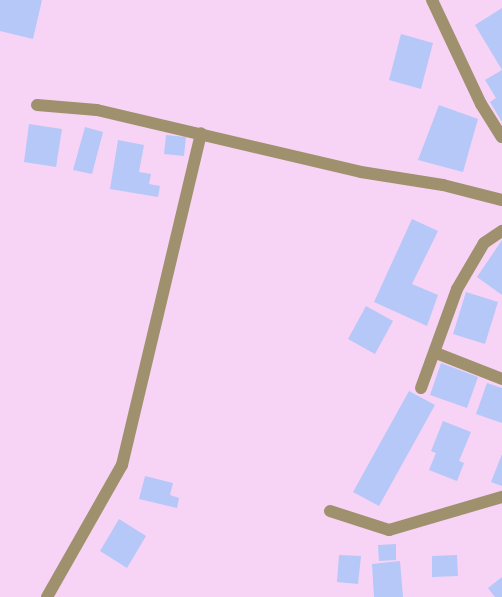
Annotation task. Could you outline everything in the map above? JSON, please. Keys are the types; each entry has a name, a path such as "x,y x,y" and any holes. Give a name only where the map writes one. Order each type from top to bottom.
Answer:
{"street":[{"path":"432,0 481,104 502,138"},
{"path":"37,105 97,110 361,172 443,185 502,200"},
{"path":"47,597 122,465 201,133"},
{"path":"422,388 436,353 457,289 484,243 502,231"},
{"path":"436,353 502,379"},
{"path":"330,511 388,530 502,498"}],"building":[{"path":"0,0 42,0 33,39 0,31"},
{"path":"502,8 502,70 475,25"},
{"path":"401,34 433,43 421,89 389,80"},
{"path":"502,70 502,122 490,102 496,98 485,80"},
{"path":"439,105 478,119 463,172 418,160"},
{"path":"29,124 62,129 56,167 24,162"},
{"path":"85,127 103,132 92,174 73,170"},
{"path":"166,135 186,137 184,156 164,154"},
{"path":"118,140 144,145 139,172 151,174 149,184 160,186 158,197 110,189"},
{"path":"412,219 438,231 412,284 438,295 427,326 374,302"},
{"path":"502,240 502,295 477,277"},
{"path":"466,292 498,302 485,344 453,334"},
{"path":"366,306 393,321 375,354 348,339"},
{"path":"441,363 478,377 467,408 430,395"},
{"path":"487,383 502,388 502,423 476,414"},
{"path":"409,391 435,405 379,506 353,492"},
{"path":"443,421 471,432 459,461 464,463 457,481 429,470 436,453 431,451"},
{"path":"502,454 502,486 491,482"},
{"path":"145,476 173,483 170,495 179,498 177,508 139,499"},
{"path":"119,519 146,536 127,568 100,551"},
{"path":"396,544 396,560 379,561 378,545"},
{"path":"339,555 361,556 358,584 337,582"},
{"path":"457,555 458,576 432,577 432,556"},
{"path":"400,561 403,597 374,597 372,564"},
{"path":"502,577 502,597 495,597 488,588"}]}
